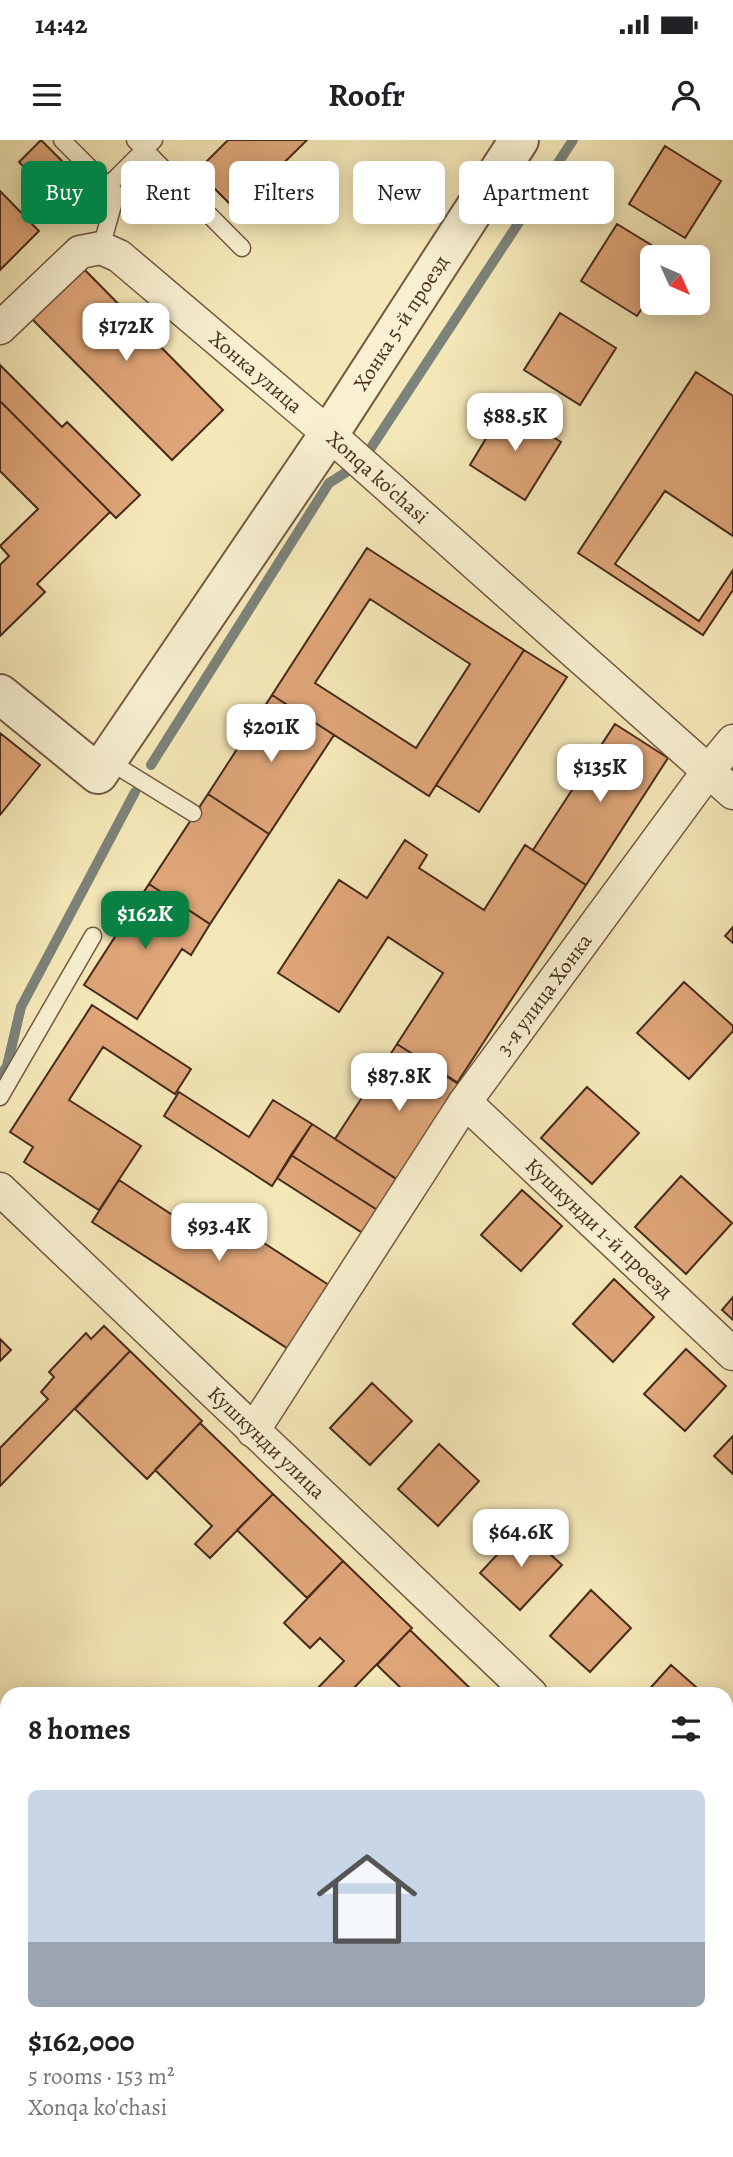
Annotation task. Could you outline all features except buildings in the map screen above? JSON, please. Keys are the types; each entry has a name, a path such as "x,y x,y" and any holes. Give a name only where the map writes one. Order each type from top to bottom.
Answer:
{"street":[{"name":"Хонка 5-й проезд","path":"329,433 519,140"},
{"name":"Хонка улица","path":"90,250 119,256 329,433"},
{"path":"0,328 90,250"},
{"name":"Xonqa ko'chasi","path":"102,767 329,433 733,793"},
{"path":"0,694 102,767"},
{"name":"3-я улица Хонка","path":"253,1431 465,1102 733,741"},
{"name":"Кушкунди 1-й проезд","path":"465,1102 733,1354"},
{"name":"Кушкунди улица","path":"0,1189 524,1687"}],"lane":[{"path":"62,140 116,194 90,250"},
{"path":"108,186 145,143 242,248"},
{"path":"102,767 193,813"},
{"path":"0,1097 93,936"}],"waterway":[{"path":"151,765 329,483 361,463 573,140"},
{"path":"0,1077 7,1066 21,1007 135,792"}]}
